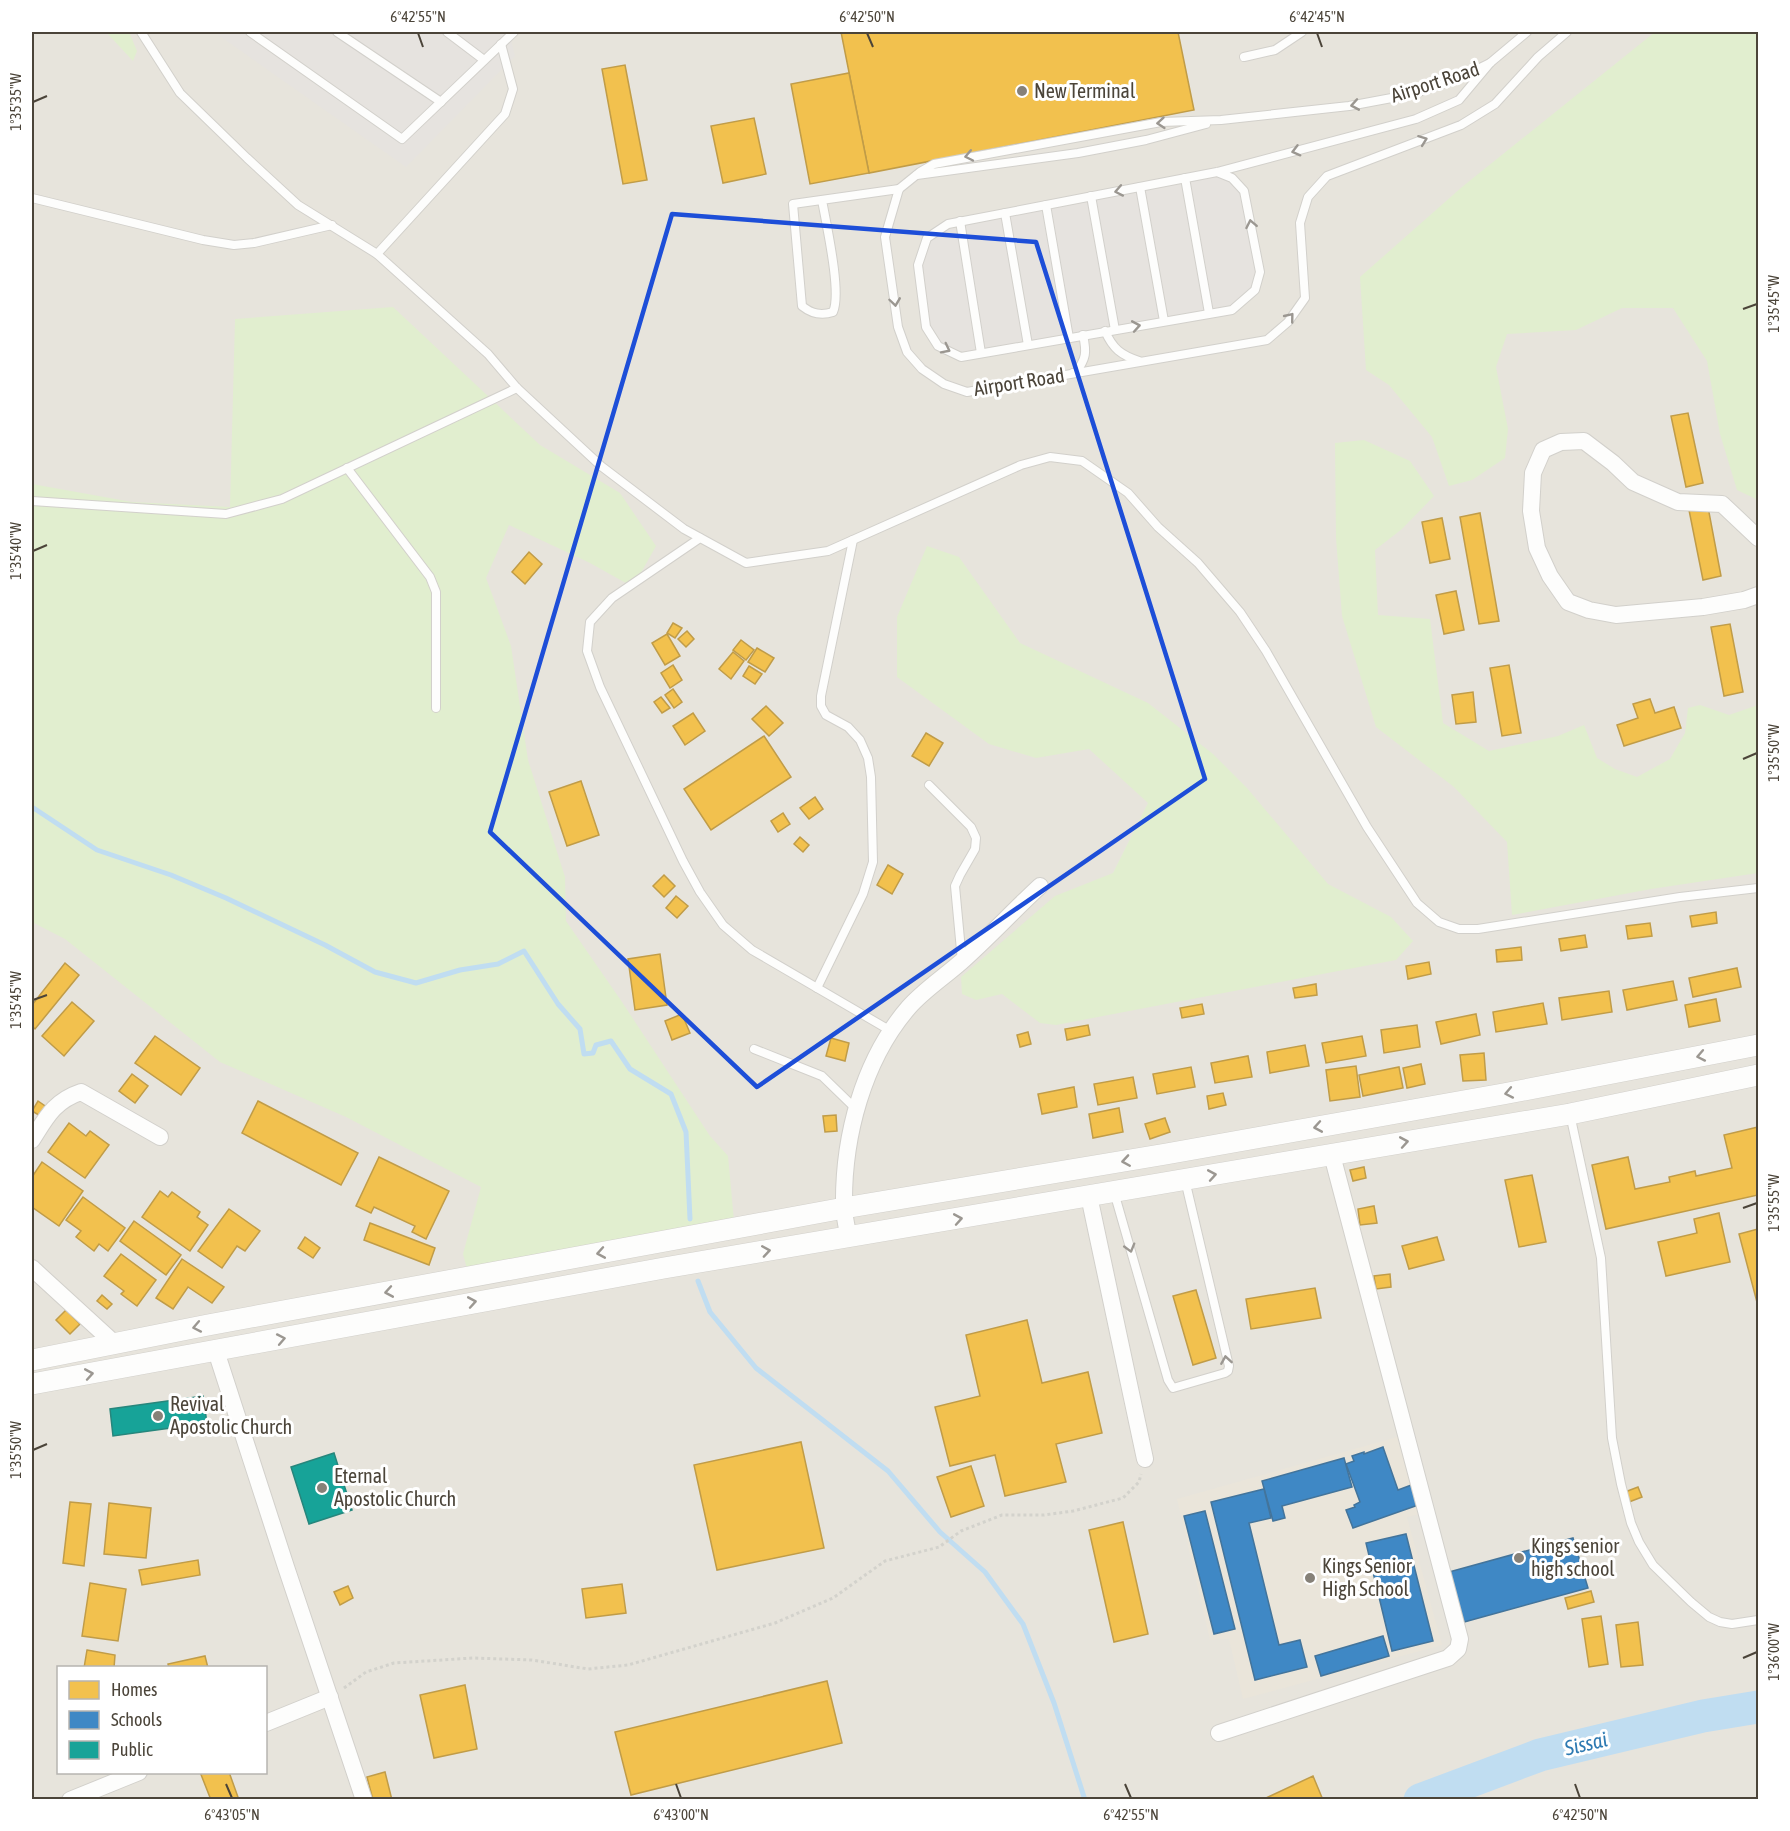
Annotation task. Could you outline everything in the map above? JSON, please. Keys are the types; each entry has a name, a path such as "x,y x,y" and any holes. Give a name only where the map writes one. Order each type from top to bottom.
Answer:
{"street":[{"path":"1758,538 1722,504 1678,502 1650,490 1633,482 1584,441 1561,442 1543,450 1533,473 1531,511 1537,548 1550,576 1568,602 1588,610 1616,615 1703,607 1744,600 1758,595"},
{"path":"849,1238 844,1208 844,1174 856,1110 869,1073 891,1031 910,1005 962,961 1040,886"},
{"path":"32,1360 844,1208 1515,1092 1758,1045"},
{"path":"32,1384 664,1268 1570,1114 1758,1075"},
{"path":"32,1140 51,1111 67,1096 81,1092 160,1137"},
{"path":"1219,1732 1448,1658 1458,1649 1460,1639 1332,1155"},
{"path":"1089,1196 1145,1459"},
{"path":"32,1268 115,1344"},
{"path":"216,1351 364,1800"},
{"path":"267,1723 330,1697"},
{"path":"70,1800 136,1774"}],"lane":[{"path":"141,32 180,93 298,205 377,254 488,354 517,388 601,466 684,529 746,563 828,551 1020,465 1050,457 1082,461 1128,493 1158,527 1198,563 1240,612 1266,651 1367,827 1417,903 1439,922 1459,929 1478,929 1680,897 1758,888"},
{"path":"250,32 402,140 514,32"},
{"path":"337,32 441,102"},
{"path":"447,32 484,60"},
{"path":"1244,57 1275,50 1302,32"},
{"name":"Airport Road","path":"1217,172 1232,178 1245,191 1260,272 1254,290 1232,310 961,357 938,346 926,327 918,265 927,238 948,224 1217,172 1416,119 1459,100 1490,63 1527,32"},
{"name":"Airport Road","path":"1490,63 1456,79 1413,94 1349,106 1221,120 1161,122 934,164 899,189 885,237 898,327 908,352 922,369 944,384 967,392 1267,340 1288,322 1305,298 1300,223 1308,197 1327,176 1461,125 1494,104 1538,57 1567,32"},
{"path":"377,254 505,114 513,89 501,44"},
{"path":"917,175 1078,153 1146,140 1221,120"},
{"path":"1185,178 1209,313"},
{"path":"1140,187 1164,321"},
{"path":"822,200 834,277 836,306 833,312 825,315 810,313 802,306 793,204 899,189"},
{"path":"1091,196 1115,330"},
{"path":"32,198 203,240 234,245 254,243 332,225"},
{"path":"1046,205 1069,338"},
{"path":"1005,213 1028,345"},
{"path":"960,221 981,353"},
{"path":"1105,332 1109,342 1122,355 1140,362 1170,357"},
{"path":"1052,377 1076,373 1084,360 1086,349 1083,335"},
{"path":"32,501 226,514 282,499 517,388"},
{"path":"347,468 430,577 436,592 436,708"},
{"path":"700,538 612,598 590,622 587,651 600,687 683,861 700,892 723,925 752,950 891,1031"},
{"path":"817,988 863,894 873,862 871,777 868,758 860,740 848,727 826,715 821,706 821,696 853,540"},
{"path":"929,785 971,827 976,838 975,849 955,886 962,961"},
{"path":"754,1049 822,1076 856,1110"},
{"path":"1570,1114 1601,1258 1612,1438 1631,1523 1653,1565 1709,1617 1732,1624 1758,1620"},
{"path":"1114,1192 1169,1384 1173,1388 1228,1371 1185,1180"}],"path":[{"path":"330,1697 366,1672 394,1663 473,1658 532,1660 588,1669 628,1665 775,1623 833,1598 885,1561 939,1547 961,1531 1002,1515 1044,1515 1073,1511 1123,1498 1139,1482 1145,1459"}],"highlighted area":[{"path":"672,214 1036,242 1205,779 757,1087 490,832"}],"shaded area":[{"path":"32,32 1758,32 1758,1799 32,1800"},
{"path":"214,32 509,32 515,56 406,167"},
{"path":"1217,172 1244,191 1260,272 1255,290 1232,310 961,357 938,346 926,327 918,265 925,243 948,224"},
{"name":"Kings Senior High School","path":"1404,1435 1425,1513 1407,1517 1442,1645 1243,1699 1229,1639 1210,1640 1177,1499"}],"green space":[{"path":"106,32 129,32 137,51 133,61"},
{"path":"1655,32 1758,32 1758,500 1737,490 1720,434 1707,361 1673,308 1622,308 1576,330 1507,334 1496,367 1508,429 1505,458 1472,480 1449,486 1432,437 1389,385 1366,370 1360,277 1462,187"},
{"path":"393,307 540,445 620,493 656,546 633,587 590,563 509,525 486,578 511,646 528,760 565,877 566,921 710,1136 728,1156 734,1221 467,1269 463,1254 481,1187 346,1117 220,1062 65,939 32,922 32,484 132,502 230,507 235,319"},
{"path":"1364,440 1410,461 1434,496 1402,529 1375,550 1378,615 1430,619 1443,723 1489,751 1558,736 1584,725 1597,758 1615,769 1637,777 1670,759 1685,733 1688,708 1700,705 1729,715 1758,705 1758,873 1651,889 1512,915 1507,842 1454,787 1376,727 1342,616 1336,538 1335,443"},
{"path":"927,546 959,557 1020,643 1148,703 1213,754 1247,788 1328,884 1391,917 1413,941 1396,960 1056,1025 1040,1023 1002,994 976,1000 962,994 961,977 1055,896 1113,873 1148,803 1089,749 1036,758 989,744 897,677 897,617"}],"building: Homes":[{"name":"New Terminal","path":"841,32 1178,32 1194,110 869,173"},
{"path":"625,65 647,180 623,184 602,69"},
{"path":"849,73 869,173 810,184 791,84"},
{"path":"754,118 766,174 723,183 711,126"},
{"path":"1688,413 1703,483 1686,487 1671,416"},
{"path":"1708,507 1721,576 1703,580 1689,510"},
{"path":"1480,513 1499,621 1479,624 1460,517"},
{"path":"1442,518 1450,559 1430,563 1422,522"},
{"path":"529,552 542,564 525,584 512,572"},
{"path":"1456,591 1464,630 1444,634 1436,595"},
{"path":"673,623 682,628 675,638 667,633"},
{"path":"1730,624 1743,692 1724,696 1711,627"},
{"path":"687,631 694,639 686,647 678,639"},
{"path":"667,634 680,656 665,665 652,643"},
{"path":"741,640 754,650 746,660 733,650"},
{"path":"757,648 774,658 765,672 748,662"},
{"path":"733,652 744,661 731,679 719,669"},
{"path":"673,665 682,680 670,688 661,673"},
{"path":"1509,665 1521,733 1502,736 1490,668"},
{"path":"749,666 762,674 755,684 743,676"},
{"path":"673,689 682,702 674,708 665,695"},
{"path":"1473,692 1476,722 1456,724 1452,695"},
{"path":"661,697 670,708 662,713 654,702"},
{"path":"1650,699 1655,713 1674,707 1681,728 1624,746 1617,725 1638,718 1633,704"},
{"path":"766,706 783,723 769,736 752,719"},
{"path":"693,713 705,731 685,745 673,726"},
{"path":"926,733 943,743 929,766 912,756"},
{"path":"764,736 791,777 711,830 684,789"},
{"path":"581,781 599,835 567,846 549,792"},
{"path":"815,797 823,809 809,819 800,808"},
{"path":"783,813 790,824 778,832 771,821"},
{"path":"800,837 809,845 803,852 794,844"},
{"path":"888,865 903,874 892,894 877,885"},
{"path":"664,875 675,886 664,897 653,886"},
{"path":"676,896 688,906 677,918 666,908"},
{"path":"1716,912 1717,923 1692,927 1690,916"},
{"path":"1650,923 1652,936 1628,939 1626,926"},
{"path":"1585,935 1587,947 1561,951 1559,939"},
{"path":"1521,947 1522,960 1497,962 1496,950"},
{"path":"660,954 667,1005 635,1010 628,959"},
{"path":"1429,962 1431,974 1408,979 1406,966"},
{"path":"65,963 79,975 35,1029 32,1026 32,1005"},
{"path":"1737,968 1741,987 1693,997 1689,978"},
{"path":"1673,981 1677,1000 1627,1010 1623,990"},
{"path":"1316,984 1317,995 1295,998 1293,988"},
{"path":"1609,991 1612,1012 1562,1020 1559,998"},
{"path":"1716,999 1720,1021 1689,1027 1685,1005"},
{"path":"72,1002 94,1021 64,1056 42,1036"},
{"path":"1543,1003 1547,1024 1496,1032 1493,1012"},
{"path":"1202,1004 1204,1014 1182,1018 1180,1008"},
{"path":"682,1014 690,1033 672,1040 665,1021"},
{"path":"1476,1014 1480,1035 1441,1044 1436,1022"},
{"path":"1088,1025 1090,1035 1067,1040 1065,1029"},
{"path":"1417,1025 1420,1047 1384,1053 1381,1030"},
{"path":"1028,1032 1031,1044 1020,1047 1017,1035"},
{"path":"155,1036 200,1068 181,1095 135,1063"},
{"path":"1362,1036 1366,1056 1326,1063 1322,1043"},
{"path":"831,1038 849,1043 845,1061 826,1056"},
{"path":"1305,1045 1309,1066 1270,1073 1267,1052"},
{"path":"1484,1053 1486,1080 1463,1081 1460,1055"},
{"path":"1248,1056 1252,1077 1215,1083 1211,1063"},
{"path":"1421,1064 1425,1084 1407,1088 1403,1068"},
{"path":"1356,1066 1360,1097 1330,1101 1326,1070"},
{"path":"1191,1067 1195,1087 1157,1094 1153,1074"},
{"path":"1399,1067 1403,1088 1363,1096 1359,1075"},
{"path":"132,1074 148,1086 135,1103 119,1091"},
{"path":"1133,1077 1137,1098 1098,1105 1094,1084"},
{"path":"1074,1087 1077,1107 1042,1114 1038,1094"},
{"path":"1223,1093 1226,1105 1209,1109 1207,1096"},
{"path":"38,1101 48,1108 42,1117 32,1111"},
{"path":"258,1101 358,1153 341,1185 242,1133"},
{"path":"1119,1108 1123,1132 1093,1138 1089,1114"},
{"path":"836,1115 837,1131 825,1132 823,1116"},
{"path":"1165,1118 1170,1132 1150,1139 1145,1124"},
{"path":"69,1123 86,1136 90,1131 109,1145 85,1178 48,1152"},
{"path":"1758,1127 1758,1195 1606,1229 1592,1165 1628,1157 1635,1189 1670,1182 1669,1177 1695,1171 1696,1176 1732,1168 1724,1135"},
{"path":"379,1157 449,1191 426,1239 412,1232 415,1226 374,1207 371,1213 356,1206"},
{"path":"42,1162 83,1191 59,1226 32,1207 32,1177"},
{"path":"1364,1167 1366,1178 1353,1181 1350,1170"},
{"path":"1532,1175 1546,1242 1519,1247 1505,1180"},
{"path":"160,1191 168,1197 172,1192 200,1212 197,1217 208,1225 190,1251 142,1217"},
{"path":"83,1197 125,1228 108,1251 99,1244 94,1251 76,1237 81,1231 66,1220"},
{"path":"1374,1206 1377,1223 1360,1225 1358,1209"},
{"path":"229,1209 260,1231 245,1251 237,1246 222,1268 198,1251"},
{"path":"1719,1213 1730,1262 1666,1276 1658,1242 1697,1233 1694,1219"},
{"path":"134,1221 181,1255 166,1275 120,1241"},
{"path":"370,1223 435,1248 429,1265 364,1240"},
{"path":"1758,1229 1758,1306 1739,1234"},
{"path":"305,1237 320,1248 313,1258 298,1248"},
{"path":"1437,1237 1444,1260 1409,1269 1402,1246"},
{"path":"121,1254 156,1280 137,1306 121,1294 124,1291 104,1276"},
{"path":"182,1259 224,1287 212,1303 188,1287 173,1309 156,1298"},
{"path":"1390,1274 1391,1287 1376,1289 1374,1276"},
{"path":"1315,1288 1321,1318 1251,1329 1246,1299"},
{"path":"1196,1290 1216,1358 1193,1365 1173,1296"},
{"path":"102,1295 112,1304 107,1309 97,1301"},
{"path":"66,1310 80,1324 70,1334 56,1320"},
{"path":"1027,1320 1042,1383 1088,1372 1102,1433 1056,1444 1066,1482 1005,1496 995,1455 950,1466 935,1407 980,1396 966,1335"},
{"path":"801,1442 824,1548 717,1570 694,1465"},
{"path":"971,1466 984,1506 951,1517 937,1477"},
{"path":"1638,1487 1642,1497 1629,1502 1625,1492"},
{"path":"70,1502 91,1504 84,1566 63,1563"},
{"path":"109,1503 151,1508 146,1558 104,1554"},
{"path":"1123,1522 1148,1634 1114,1642 1089,1530"},
{"path":"198,1560 200,1575 142,1585 139,1570"},
{"path":"90,1583 126,1589 118,1641 82,1636"},
{"path":"622,1584 626,1613 586,1618 582,1589"},
{"path":"348,1586 353,1598 340,1605 334,1592"},
{"path":"1591,1591 1594,1602 1568,1609 1565,1598"},
{"path":"1601,1616 1608,1664 1589,1667 1582,1619"},
{"path":"1638,1622 1643,1665 1621,1667 1616,1625"},
{"path":"87,1650 115,1655 114,1666 84,1666"},
{"path":"205,1656 208,1666 168,1666 168,1664"},
{"path":"827,1681 842,1743 631,1795 615,1732"},
{"path":"465,1685 477,1749 434,1758 420,1695"},
{"path":"385,1772 392,1800 373,1800 367,1777"},
{"path":"201,1774 230,1774 239,1800 211,1800"},
{"path":"1313,1776 1323,1800 1266,1800 1266,1798"}],"building: Schools":[{"path":"1383,1447 1398,1490 1414,1484 1421,1504 1353,1528 1346,1510 1355,1507 1354,1505 1360,1502 1346,1464 1354,1461 1352,1456"},
{"path":"1344,1458 1352,1487 1282,1506 1285,1518 1273,1521 1262,1481"},
{"path":"1264,1489 1271,1518 1249,1523 1279,1645 1300,1640 1307,1667 1255,1680 1211,1502"},
{"path":"1205,1511 1235,1629 1214,1634 1184,1516"},
{"path":"1406,1534 1433,1641 1392,1651 1366,1543"},
{"path":"1573,1538 1588,1588 1464,1622 1449,1572"},
{"path":"1383,1636 1389,1656 1321,1676 1315,1656"}],"building: Public":[{"name":"Revival Apostolic Church","path":"203,1396 207,1423 113,1436 110,1409"},
{"name":"Eternal Apostolic Church","path":"334,1453 352,1510 309,1524 291,1467"}],"waterway":[{"path":"32,807 97,850 171,875 226,898 325,945 375,972 416,983 460,970 498,964 524,951 558,1004 580,1029 584,1054 593,1053 596,1045 611,1041 630,1069 671,1094 686,1132 690,1219"},
{"path":"698,1281 710,1312 756,1368 888,1471 940,1532 985,1572 1023,1624 1054,1703 1085,1800"},
{"name":"Sissai","path":"1420,1800 1540,1755 1703,1716 1758,1707"}],"place":[{"name":"New Terminal","path":"1022,91"},
{"name":"Revival Apostolic Church","path":"158,1416"},
{"name":"Eternal Apostolic Church","path":"322,1488"},
{"name":"Kings senior high school","path":"1519,1558"},
{"name":"Kings Senior High School","path":"1310,1578"}]}
